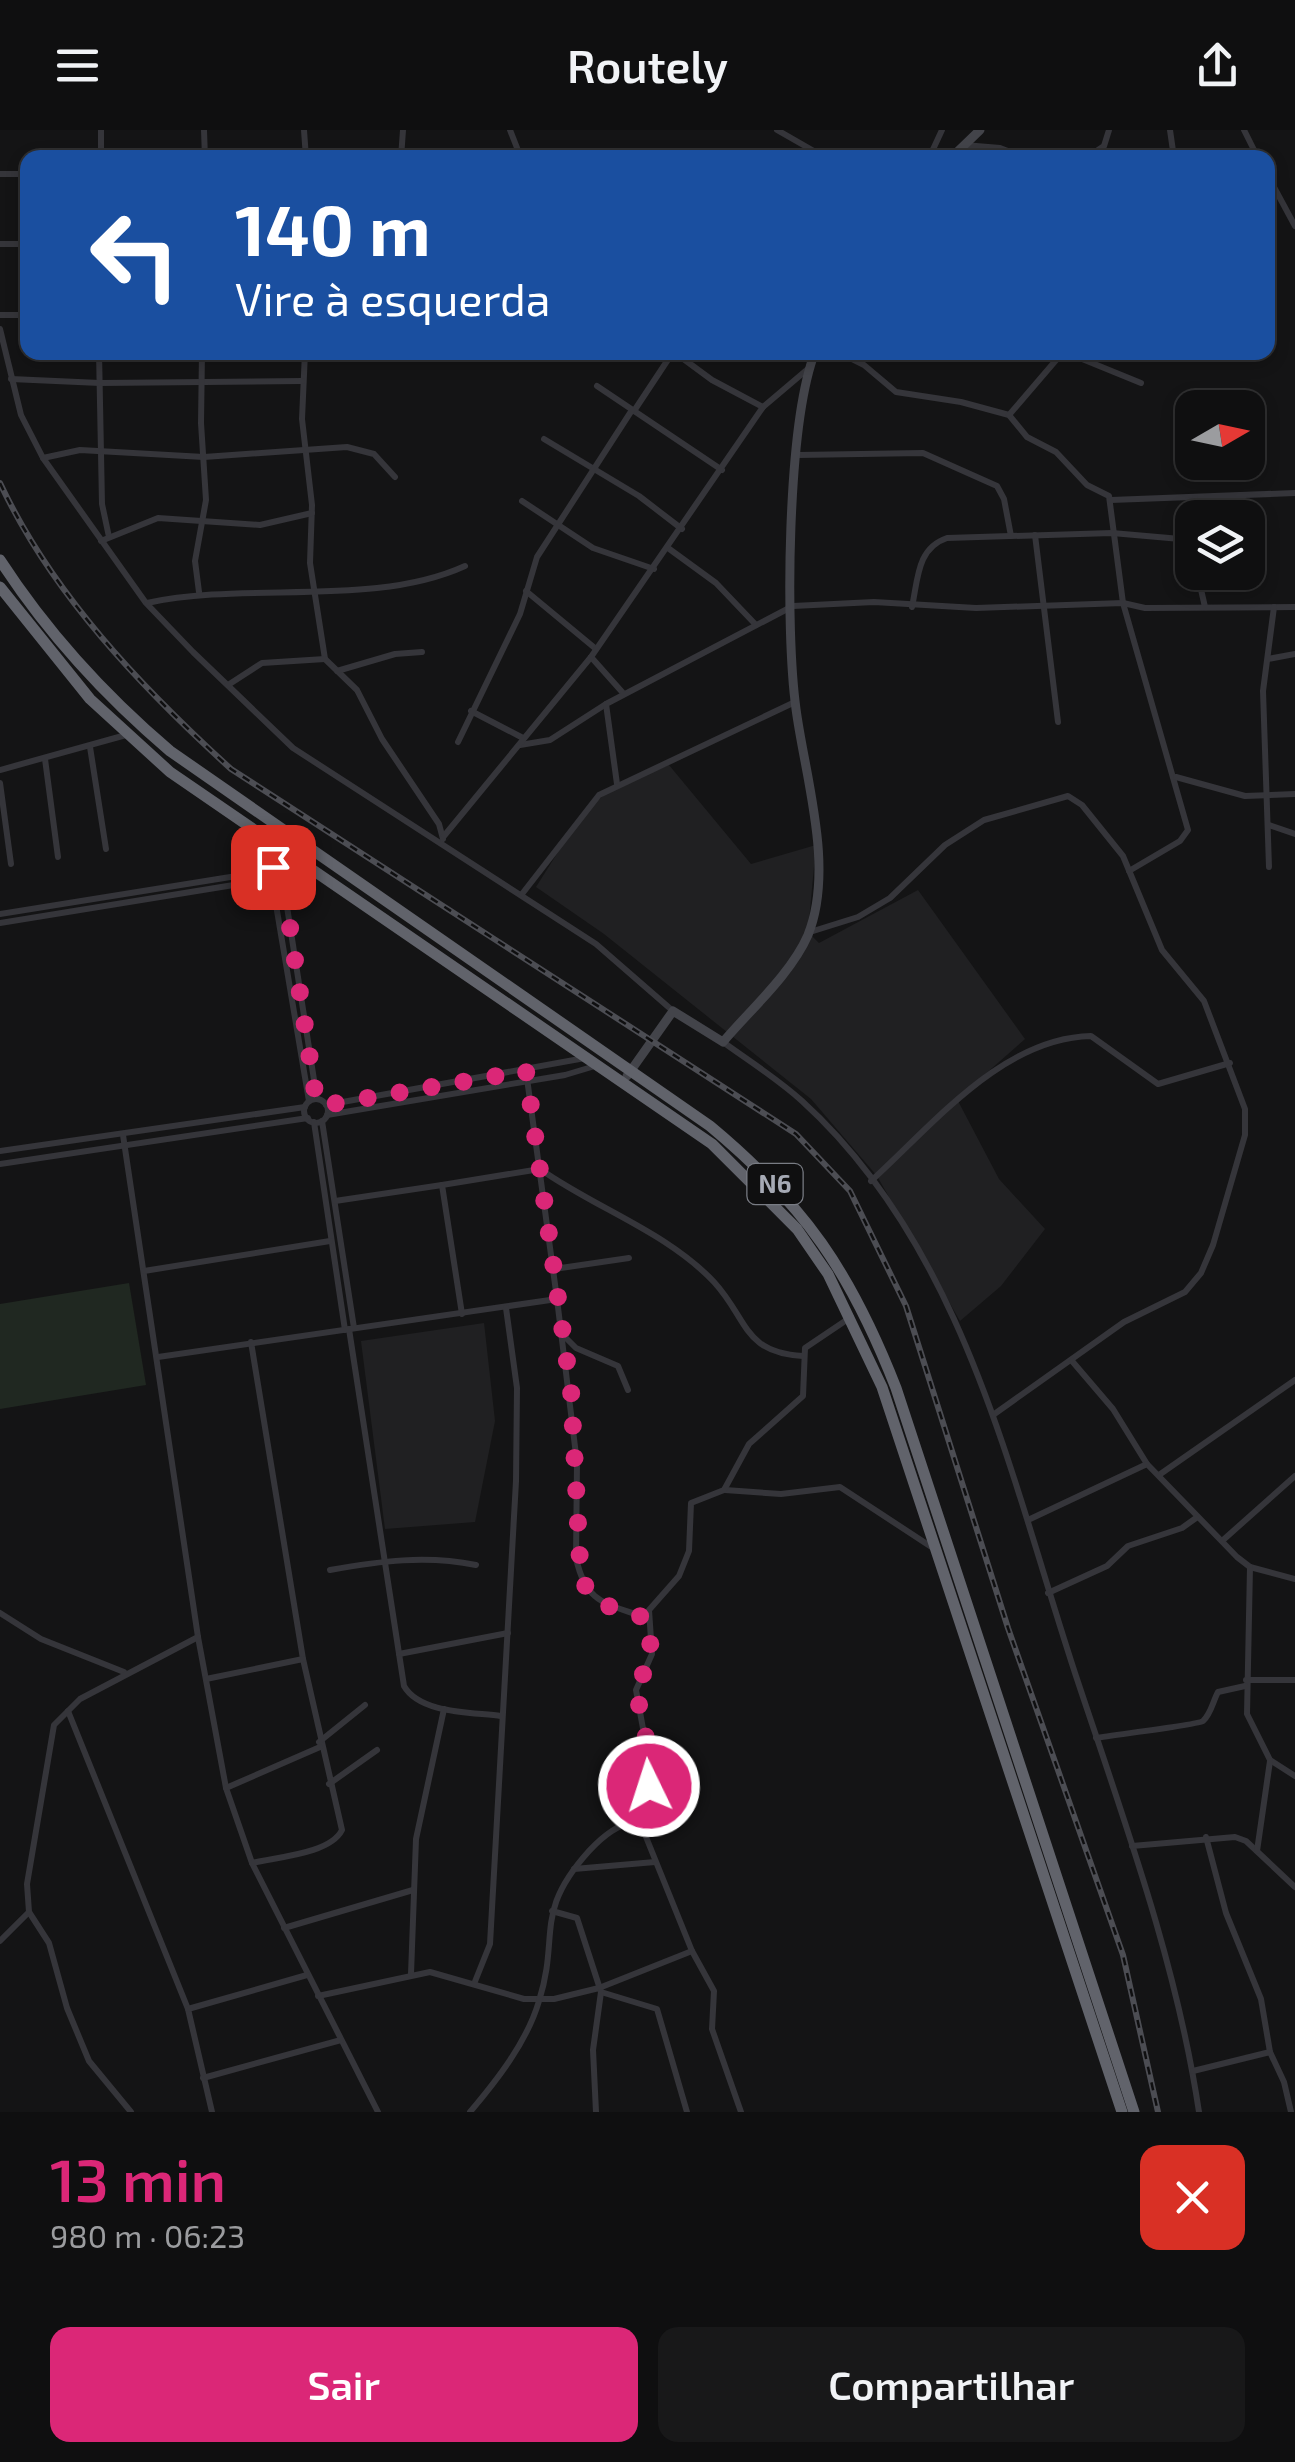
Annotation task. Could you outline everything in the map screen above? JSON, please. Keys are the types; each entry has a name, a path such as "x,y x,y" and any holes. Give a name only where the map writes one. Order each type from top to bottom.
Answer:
{"highway":[{"name":"N6","path":"0,560 27,602 90,680 170,751 626,1077 712,1144 772,1201 828,1274 882,1387 1122,2112"},
{"name":"N6","path":"0,587 48,652 126,735 209,802 591,1062 626,1077 710,1126 755,1163 802,1213 828,1248 876,1338 1134,2112"}],"street":[{"path":"777,130 813,150"},
{"path":"805,150 807,146"},
{"path":"980,150 1005,150"},
{"path":"1275,189 1295,226"},
{"path":"0,329 20,416 43,458 146,603 228,685 293,748 443,841 596,944 673,1011 723,1042 801,1100 850,1150 871,1181 934,1280 993,1416 1132,1846 1193,2071 1199,2112"},
{"path":"99,360 102,504 109,537"},
{"path":"199,592 195,560 203,524 202,360"},
{"path":"304,360 304,450 312,513 313,590 325,658 360,695 443,841"},
{"path":"458,742 514,628 537,557 667,360"},
{"path":"684,360 763,407"},
{"path":"443,841 476,792 594,653 763,407 813,360"},
{"path":"723,1042 809,932 817,888 816,842 795,702 793,606 798,455 813,360"},
{"path":"854,360 896,392 961,402 1009,415 1027,437 1056,452 1086,485 1110,500 1295,493"},
{"path":"1009,415 1057,360"},
{"path":"1085,360 1141,382"},
{"path":"11,379 100,383 302,381"},
{"path":"597,386 722,470"},
{"path":"544,438 594,466 682,529"},
{"path":"43,458 67,450 103,449 204,457 363,450 374,454 395,477"},
{"path":"798,455 915,450 997,486 1012,536"},
{"path":"1110,500 1123,603 1140,651 1167,765 1174,776 1186,836 1129,871"},
{"path":"522,501 593,548 654,568"},
{"path":"101,541 158,518 260,525 312,513"},
{"path":"912,607 925,552 932,543 947,538 1112,533 1175,539"},
{"path":"1036,535 1058,722"},
{"path":"668,548 716,583 756,625"},
{"path":"146,603 199,592 278,595 431,578 465,566"},
{"path":"526,590 594,653 623,693"},
{"path":"1201,590 1205,607"},
{"path":"471,711 521,742 550,740 623,693 793,606 874,602 912,607 1123,603 1145,608 1295,607"},
{"path":"1270,867 1264,797 1263,691 1274,606"},
{"path":"337,671 395,654 422,652"},
{"path":"1268,659 1295,654"},
{"path":"228,685 262,663 325,658"},
{"path":"522,894 588,804 617,784 795,702"},
{"path":"606,704 617,784"},
{"path":"0,770 126,735"},
{"path":"90,747 106,849"},
{"path":"45,758 58,857"},
{"path":"1174,776 1245,796 1295,794"},
{"path":"0,782 11,864"},
{"path":"809,932 858,917 890,898 919,866 972,826 1050,798 1068,796 1082,805 1123,856 1162,950 1204,1001 1230,1062 1245,1109 1244,1135 1200,1273 1184,1292 1124,1322 993,1416"},
{"path":"1269,825 1295,834"},
{"path":"262,882 258,870 265,839"},
{"path":"0,923 262,882 284,886 303,864"},
{"path":"0,914 273,867 284,886 310,1102"},
{"path":"273,886 310,1102 318,1119 335,1200 349,1329 407,1692 444,1708 501,1716"},
{"path":"626,1077 673,1011"},
{"path":"871,1181 966,1095 1026,1050 1091,1036 1158,1084 1230,1062"},
{"path":"0,1152 591,1062"},
{"path":"0,1164 318,1119 528,1082 591,1062"},
{"path":"526,1071 565,1336 581,1581 602,1604 646,1618"},
{"path":"326,1105 318,1119 330,1241 349,1329"},
{"path":"123,1135 198,1637 226,1788 252,1862 378,2112"},
{"path":"335,1200 540,1170 586,1202 637,1223 701,1272 762,1347 780,1355 803,1356"},
{"path":"442,1185 462,1314"},
{"path":"144,1271 330,1241"},
{"path":"554,1270 629,1258"},
{"path":"158,1357 557,1299"},
{"path":"474,1984 490,1944 497,1872 518,1388 506,1308"},
{"path":"724,1490 748,1444 803,1396 803,1356 811,1340 851,1317"},
{"path":"565,1336 576,1348 618,1366 628,1390"},
{"path":"251,1342 303,1660 341,1834 314,1849 252,1862"},
{"path":"1072,1361 1113,1410 1146,1464 1196,1518 1250,1567 1295,1579"},
{"path":"1159,1475 1295,1380"},
{"path":"1028,1520 1146,1464"},
{"path":"1222,1541 1295,1476"},
{"path":"741,2112 712,2029 716,1995 692,1951 640,1820 650,1767 636,1690 652,1654 646,1618 679,1576 689,1552 691,1503 724,1490 769,1494 840,1487 933,1548"},
{"path":"1048,1593 1108,1566 1128,1546 1182,1528 1196,1518"},
{"path":"330,1570 384,1560 437,1558 476,1565"},
{"path":"1250,1567 1246,1683 1252,1733 1270,1760 1295,1776"},
{"path":"0,1612 41,1639 124,1672"},
{"path":"399,1654 508,1633"},
{"path":"131,2112 89,2061 67,2008 49,1943 30,1912 27,1884 50,1733 68,1710 124,1672 198,1637"},
{"path":"206,1679 303,1660"},
{"path":"1096,1738 1156,1726 1193,1725 1204,1720 1218,1692 1246,1683 1295,1680"},
{"path":"226,1788 320,1744 365,1705"},
{"path":"411,1974 416,1839 444,1708"},
{"path":"68,1710 188,2009 212,2112"},
{"path":"328,1784 377,1750"},
{"path":"1257,1852 1270,1760"},
{"path":"470,2112 525,2034 540,1999 559,1887 604,1835 640,1820"},
{"path":"1132,1846 1206,1836 1236,1837 1294,1885"},
{"path":"1206,1836 1226,1913 1261,1998 1270,2052 1292,2112"},
{"path":"573,1869 654,1862"},
{"path":"284,1928 413,1890"},
{"path":"0,1940 30,1912"},
{"path":"552,1912 577,1918 600,1990 593,2050 596,2112"},
{"path":"318,1996 411,1974 446,1974 540,1999 600,1990 692,1951"},
{"path":"188,2009 307,1975"},
{"path":"600,1990 657,2009 687,2112"},
{"path":"203,2078 341,2040"},
{"path":"1193,2071 1270,2052"}],"shaded area":[{"path":"669,765 751,864 816,845 808,932 819,943 918,890 1025,1039 957,1099 999,1179 1045,1229 1001,1286 960,1321 877,1176 811,1099 604,934 536,887 582,814 611,789"},
{"path":"129,1283 146,1385 0,1409 0,1304"},
{"path":"484,1323 495,1421 475,1522 385,1529 361,1341"}],"railway":[{"path":"0,483 45,563 101,637 231,769 796,1134 850,1191 906,1306 1008,1628 1123,1955 1158,2112"}],"route":[{"path":"273,867 283,881 316,1099 326,1105 526,1071 571,1390 577,1463 576,1558 581,1581 602,1604 646,1618 652,1654 636,1690 650,1767 649,1786"}]}
